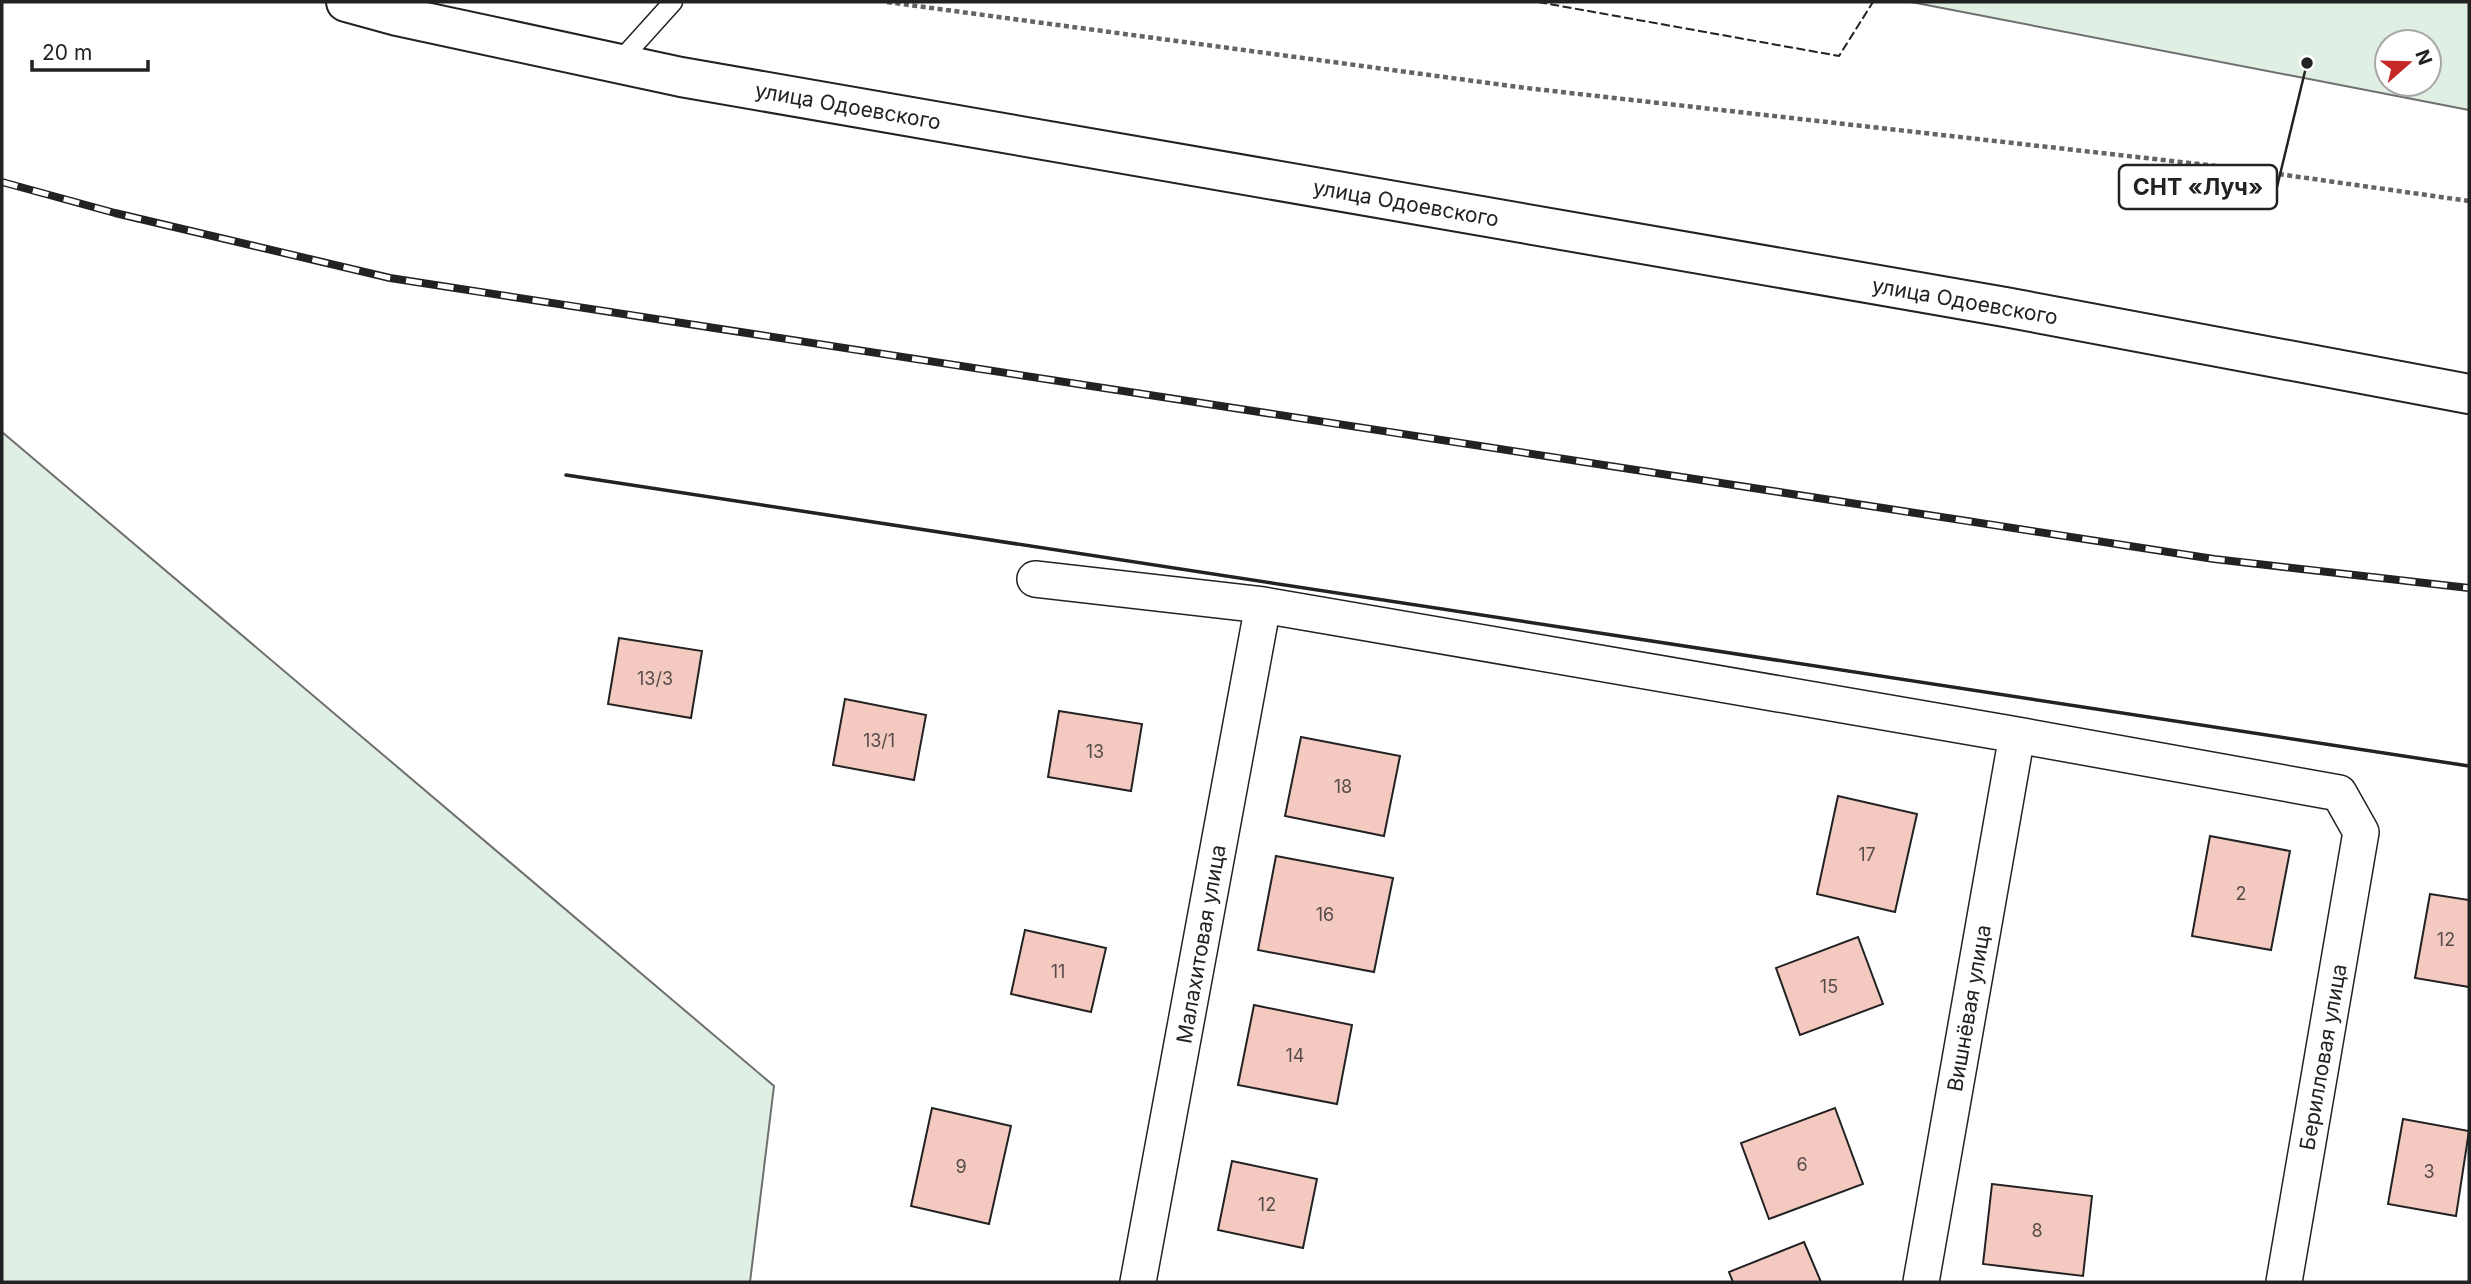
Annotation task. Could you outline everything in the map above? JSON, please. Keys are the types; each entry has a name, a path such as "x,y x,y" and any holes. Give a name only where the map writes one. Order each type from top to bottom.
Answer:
{"street":[{"name":"улица Одоевского","path":"346,2 397,16 723,84 2005,307 2469,394"},
{"path":"1035,579 1263,605 2017,735"},
{"name":"Малахитовая улица","path":"1138,1282 1263,605"},
{"name":"Берилловая улица","path":"2017,735 2339,793 2361,832 2284,1282"},
{"name":"Вишнёвая улица","path":"1922,1282 2017,735"}],"lane":[{"path":"618,63 673,2"}],"path":[{"path":"887,2 1526,88 2243,169 2469,201"}],"green space":[{"path":"1911,2 2469,2 2469,110 2407,98 2443,98 2443,28 2373,28 2373,91"},
{"path":"2,432 774,1086 750,1282 2,1282"}],"building":[{"path":"619,638 702,651 691,718 608,704"},
{"path":"845,699 926,715 914,780 833,765"},
{"path":"1059,711 1142,724 1131,791 1048,777"},
{"path":"1301,737 1400,756 1384,836 1285,816"},
{"path":"1838,796 1917,814 1895,912 1817,894"},
{"path":"2210,836 2290,851 2271,950 2192,936"},
{"path":"1276,856 1393,878 1374,972 1258,950"},
{"path":"2430,894 2469,900 2469,987 2415,978"},
{"path":"1025,930 1106,948 1091,1012 1011,994"},
{"path":"1858,937 1883,1004 1800,1035 1776,968"},
{"path":"1254,1005 1352,1025 1337,1104 1238,1085"},
{"path":"932,1108 1011,1126 989,1224 911,1206"},
{"path":"1835,1108 1863,1184 1769,1219 1741,1143"},
{"path":"2403,1119 2469,1131 2456,1216 2388,1204"},
{"path":"1232,1161 1317,1179 1303,1248 1218,1230"},
{"path":"1992,1184 2092,1196 2083,1276 1983,1264"},
{"path":"1804,1242 1821,1282 1733,1282 1729,1272"}],"railway":[{"path":"2,182 115,213 390,278 2214,559 2469,588"}],"fence":[{"path":"1538,2 1839,56 1873,2"}],"wall":[{"path":"566,475 2469,766"}],"place":[{"name":"СНТ «Луч»","path":"2307,63"}]}
